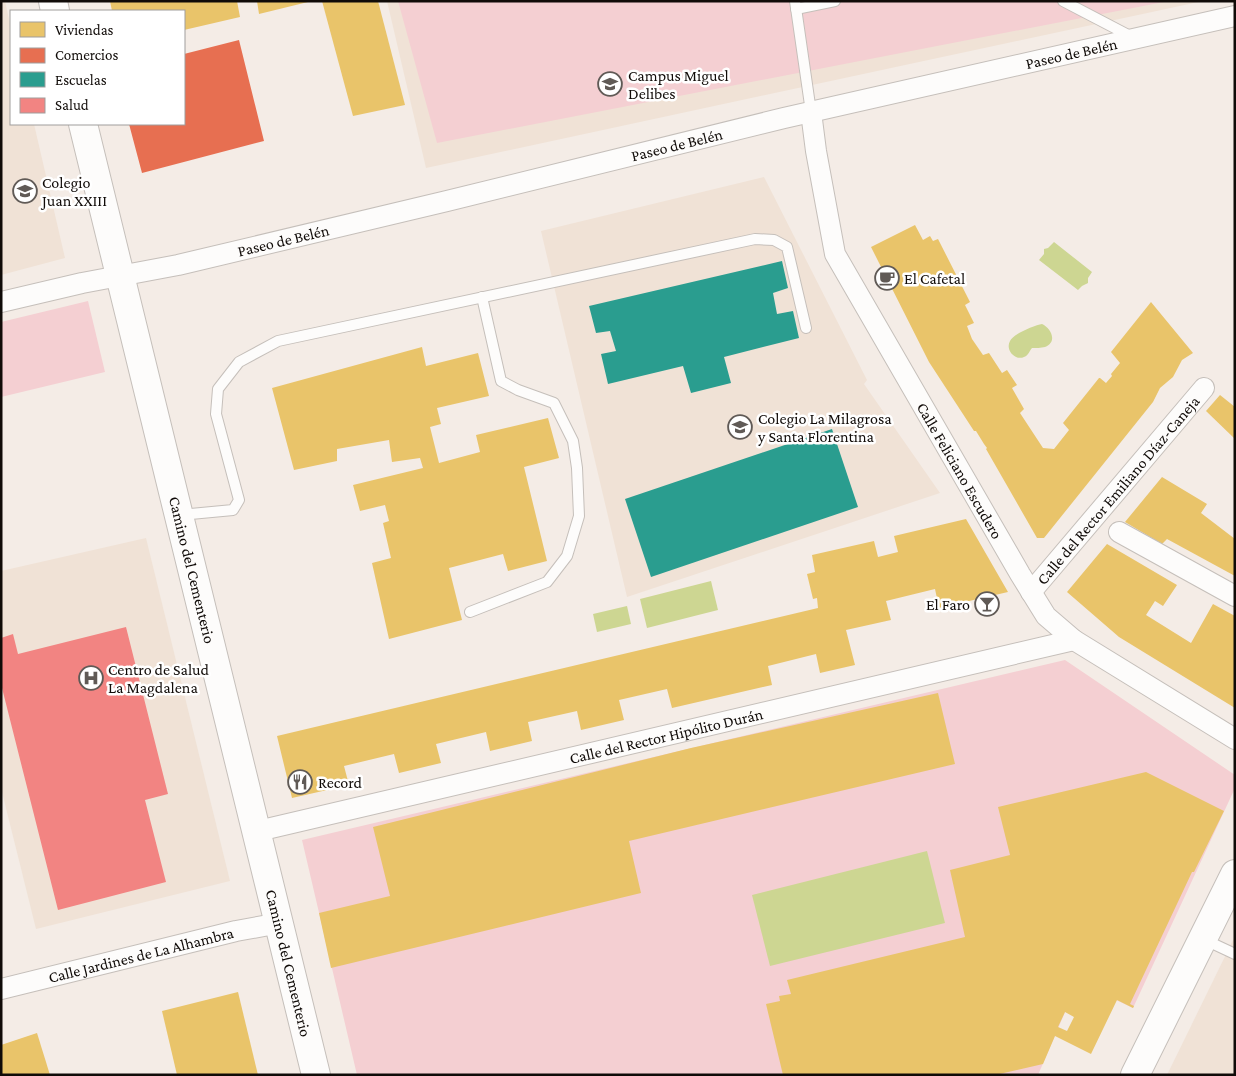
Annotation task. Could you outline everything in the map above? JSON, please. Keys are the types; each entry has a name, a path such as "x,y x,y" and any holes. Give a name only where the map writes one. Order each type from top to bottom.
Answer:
{"main road":[{"name":"Camino del Cementerio","path":"83,125 258,831 316,1075"},
{"path":"1135,1075 1235,874"}],"street":[{"name":"Paseo de Belén","path":"1,302 82,283 120,277 448,201 811,112 1235,16"},
{"name":"Calle Feliciano Escudero","path":"811,112 835,254 1046,616 1074,640 1235,738"},
{"name":"Calle del Rector Emiliano Díaz-Caneja","path":"1031,592 1204,388"},
{"path":"1119,532 1235,596"},
{"name":"Calle del Rector Hipólito Durán","path":"258,831 1074,640"},
{"name":"Calle Jardines de La Alhambra","path":"1,989 236,931 280,923"}],"lane":[{"path":"811,112 796,5 835,1"},
{"path":"1063,1 1133,38"},
{"path":"179,515 233,510 240,500 216,414 218,389 239,362 278,341 755,239 774,240 787,247 806,328"},
{"path":"470,612 547,582 567,556 580,516 577,468 573,442 554,402 518,390 501,381 482,297"},
{"path":"1202,939 1235,954"}],"shaded area":[{"name":"Colegio Juan XXIII","path":"1,1 5,1 10,24 10,125 34,125 65,258 1,275"},
{"name":"Campus Miguel Delibes","path":"387,1 1203,1 426,168"},
{"name":"Campus Miguel Delibes","path":"398,1 1169,1 437,143"},
{"name":"Colegio La Milagrosa y Santa Florentina","path":"764,177 867,380 864,384 940,493 627,597 541,231"},
{"path":"1054,242 1092,272 1088,278 1088,283 1078,290 1039,260 1044,254 1044,249"},
{"path":"88,301 105,372 1,397 1,322"},
{"path":"1042,324 1052,335 1049,345 1032,348 1028,354 1021,358 1014,356 1009,348 1012,338 1024,330"},
{"name":"Centro de Salud La Magdalena","path":"146,538 230,881 36,929 1,788 1,571"},
{"path":"711,581 718,610 647,628 640,599"},
{"path":"627,606 631,624 597,632 593,614"},
{"path":"1065,660 1235,775 1235,788 1133,1008 1078,982 1038,1075 357,1075 302,840"},
{"path":"927,851 945,923 770,966 752,895"},
{"path":"1235,936 1235,1075 1167,1075"}],"building: Viviendas":[{"path":"110,1 237,1 240,17 185,30 185,10 112,10"},
{"path":"257,1 308,1 308,2 259,14"},
{"path":"322,1 378,1 405,105 353,116"},
{"path":"915,225 923,240 930,236 933,241 938,239 970,302 965,305 974,323 967,326 972,339 983,355 989,353 1002,373 1007,370 1017,385 1012,388 1024,409 1020,413 1043,448 1054,449 1069,430 1063,423 1099,378 1106,383 1112,376 1111,374 1120,363 1111,352 1151,302 1193,353 1182,360 1173,377 1160,388 1153,402 1044,538 1037,538 987,448 929,362 871,247"},
{"path":"422,347 426,366 478,353 489,396 437,408 441,424 430,427 439,463 480,452 476,435 548,418 559,458 524,467 547,561 508,571 503,554 449,568 462,620 389,639 372,563 391,558 383,523 389,521 385,505 360,511 353,485 423,468 420,458 392,462 389,440 337,449 337,461 294,470 272,388"},
{"path":"1220,395 1235,407 1235,439 1206,411"},
{"path":"1162,477 1207,504 1201,513 1235,539 1235,576 1167,539 1162,544 1125,522"},
{"path":"966,519 1008,592 939,608 935,589 886,601 891,620 846,630 855,665 820,673 816,654 768,666 772,685 672,708 667,689 619,700 624,720 581,730 577,711 528,722 532,741 490,751 486,732 436,744 441,763 399,773 394,754 344,766 349,785 292,798 277,736 818,608 817,598 813,599 807,574 815,572 812,555 874,541 878,557 898,552 894,536"},
{"path":"1107,544 1177,585 1163,606 1155,601 1146,615 1191,643 1213,604 1235,616 1235,708 1119,637 1067,592"},
{"path":"938,693 955,764 629,841 641,893 331,968 319,913 390,896 373,827 691,748"},
{"path":"1146,772 1224,811 1194,872 1192,872 1130,1004 1134,1006 1133,1008 1117,1000 1091,1054 1055,1036 1043,1064 995,1075 783,1075 766,1004 780,1001 779,996 791,994 787,980 965,937 950,870 1010,855 998,807","holes":["1065,1012 1074,1017 1067,1031 1058,1027"]},
{"path":"238,992 258,1075 177,1075 162,1011"},
{"path":"37,1033 50,1075 1,1075 1,1045"}],"building: Comercios":[{"path":"239,40 264,141 142,173 129,125 185,125 185,54"}],"building: Escuelas":[{"path":"782,261 788,288 773,293 777,314 793,311 799,338 724,357 731,383 691,393 683,366 608,384 601,354 616,351 610,331 596,333 589,306"},
{"path":"832,429 858,507 651,577 625,499"}],"building: Salud":[{"path":"126,627 168,794 145,800 166,882 58,910 1,684 1,638 13,634 18,654"}],"place":[{"name":"Campus Miguel Delibes","path":"610,84"},
{"name":"Colegio Juan XXIII","path":"25,191"},
{"name":"El Cafetal","path":"887,278"},
{"name":"Colegio La Milagrosa y Santa Florentina","path":"740,427"},
{"name":"El Faro","path":"987,604"},
{"name":"Centro de Salud La Magdalena","path":"91,678"},
{"name":"Record","path":"300,782"}]}
